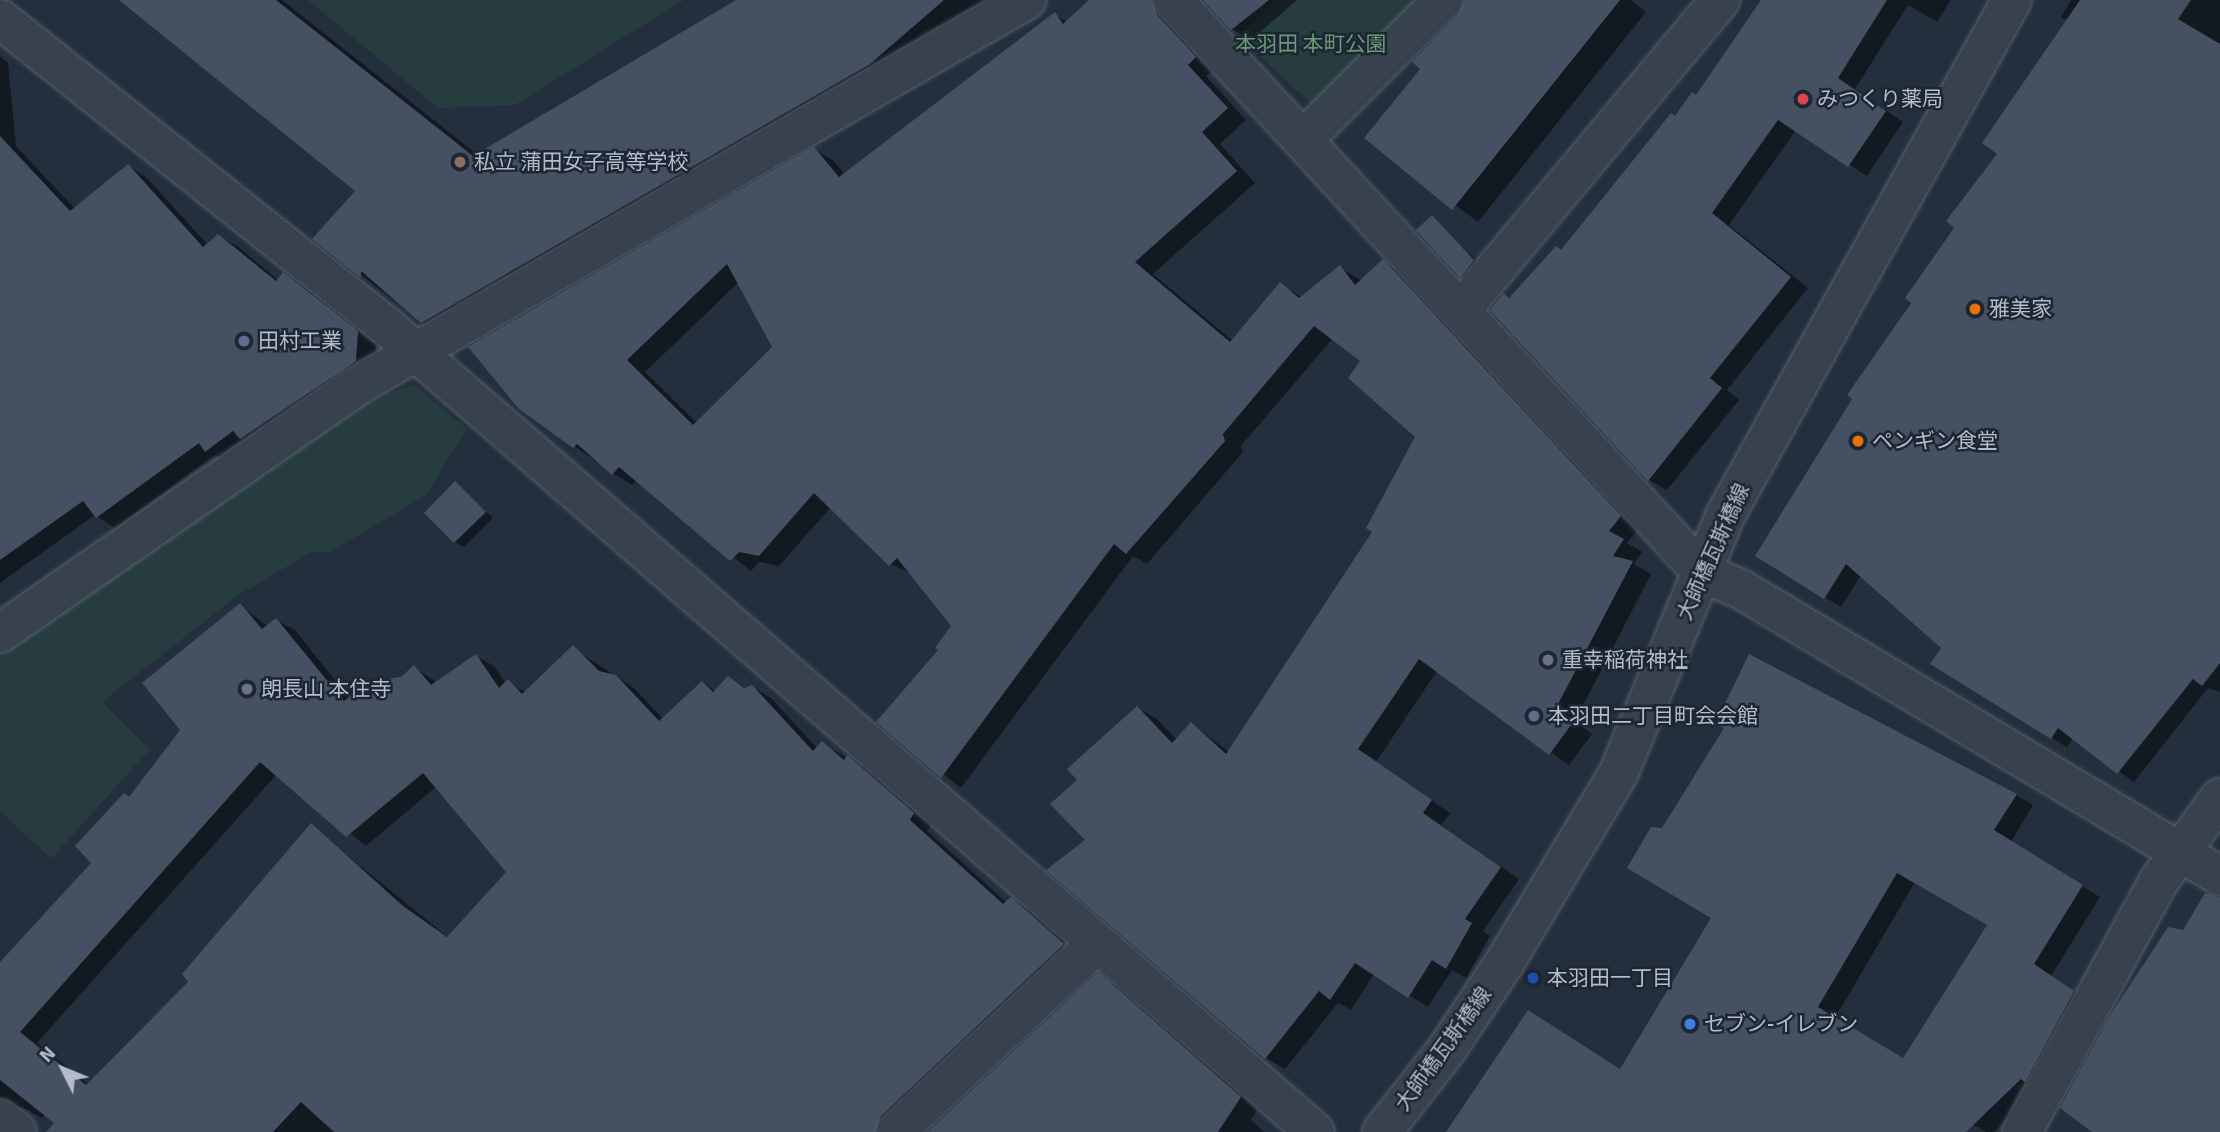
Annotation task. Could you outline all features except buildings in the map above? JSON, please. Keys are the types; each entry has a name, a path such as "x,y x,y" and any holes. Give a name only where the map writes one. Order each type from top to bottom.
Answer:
{"street":[{"path":"0,633 355,387 417,354 1026,0"},
{"path":"1173,0 1703,573 1739,588 2220,876"},
{"path":"1303,140 1443,0"},
{"path":"1461,310 1720,0"},
{"name":"大師橋瓦斯橋線","path":"1382,1132 1447,1049 1505,962 1619,772 1726,514 2012,0"},
{"path":"0,19 417,354 1315,1132"},
{"path":"2022,1132 2179,850 2220,798"},
{"path":"896,1132 1097,943"},
{"path":"0,1119 17,1132"}],"green space":[{"path":"308,0 684,0 515,105 438,108"},
{"name":"本羽田 本町公園","path":"1275,0 1415,0 1313,105 1239,37"},
{"path":"413,384 467,429 425,496 330,552 311,552 237,596 102,702 150,749 51,859 0,811 0,652 184,518 363,405"}],"place":[{"name":"みつくり薬局","path":"1803,99"},
{"name":"私立 蒲田女子高等学校","path":"460,162"},
{"name":"雅美家","path":"1975,309"},
{"name":"田村工業","path":"244,341"},
{"name":"ペンギン食堂","path":"1858,441"},
{"name":"重幸稲荷神社","path":"1548,660"},
{"name":"朗長山 本住寺","path":"247,689"},
{"name":"本羽田二丁目町会会館","path":"1534,716"},
{"name":"本羽田一丁目","path":"1533,978"},
{"name":"セブン-イレブン","path":"1690,1024"}]}
